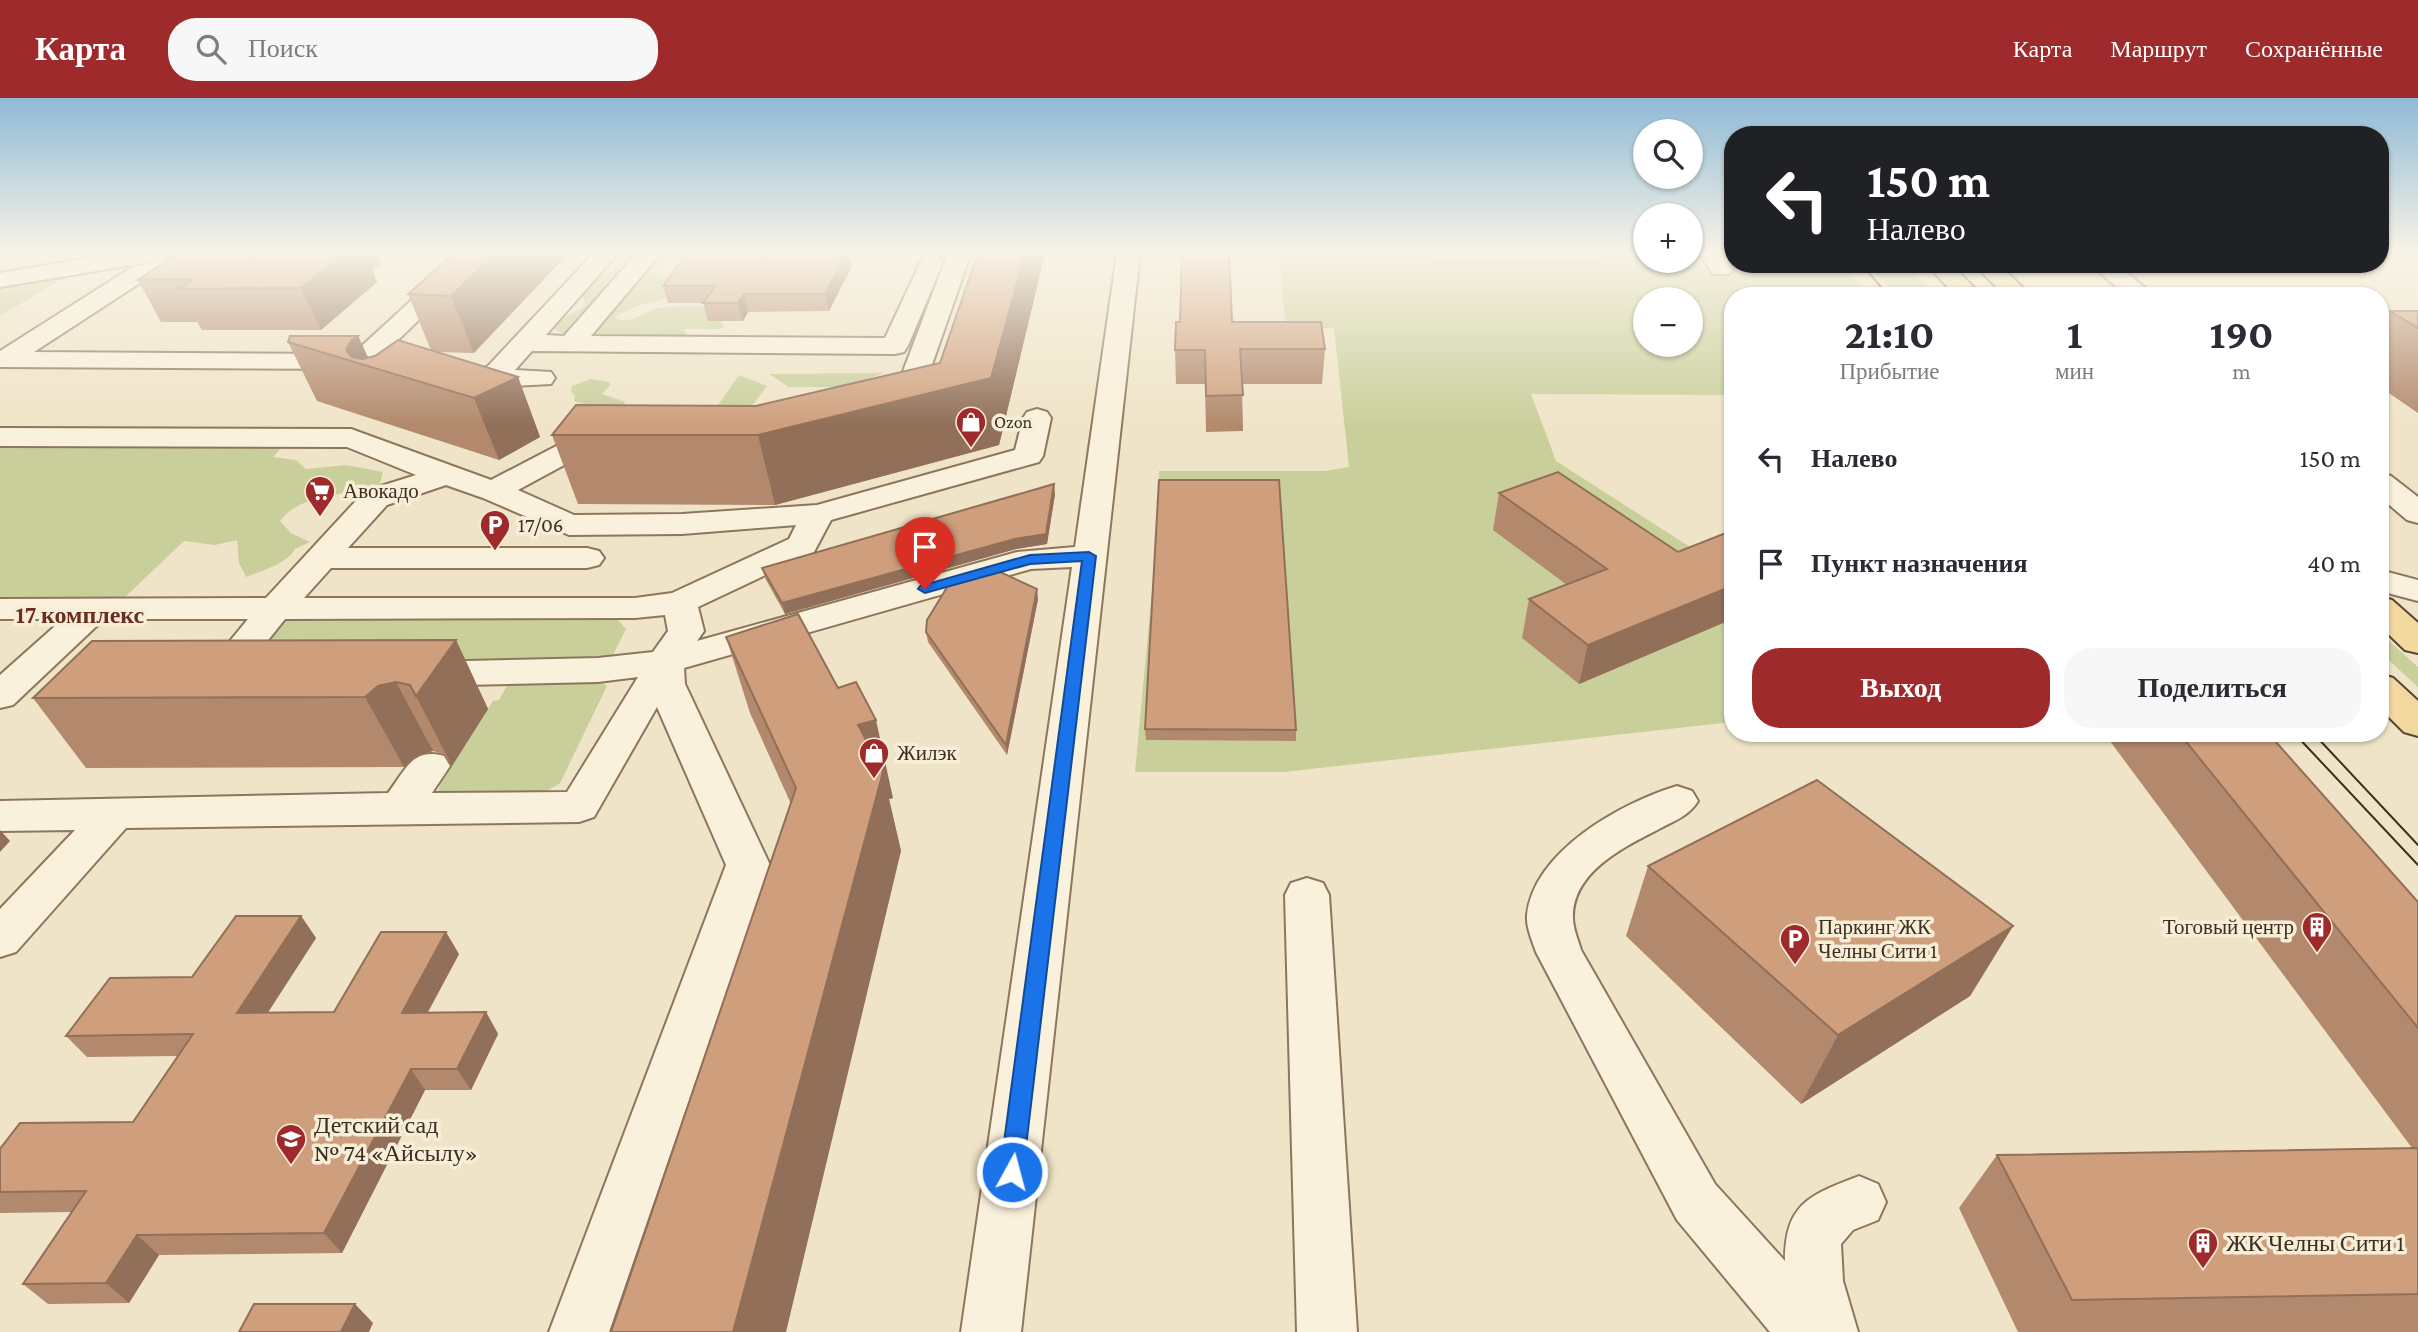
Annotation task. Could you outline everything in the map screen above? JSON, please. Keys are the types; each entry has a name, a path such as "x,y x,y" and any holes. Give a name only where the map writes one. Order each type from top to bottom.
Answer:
{"main road":[{"path":"2389,615 2418,642"},
{"path":"2389,696 2418,723"}],"street":[{"path":"81,311 4,360 398,361"},
{"path":"361,361 415,311"},
{"path":"490,378 554,311"},
{"path":"571,343 599,311"},
{"path":"524,343 895,346 910,311"},
{"path":"872,425 900,417 939,311"},
{"path":"991,1332 1121,311"},
{"path":"433,362 455,362 422,383 490,378 541,378"},
{"path":"351,438 378,417"},
{"path":"0,437 351,438 444,475 494,491 569,525 682,524 818,514 897,483 1028,456 1037,418"},
{"path":"494,491 574,448 638,449"},
{"path":"260,674 222,674 268,617 376,498 444,475"},
{"path":"2389,489 2418,513"},
{"path":"0,628 84,619 635,608 680,603 802,545 818,514"},
{"path":"384,675 598,670 665,662 1030,559 1089,556"},
{"path":"321,558 587,558"},
{"path":"2389,583 2418,591"},
{"path":"0,816 295,811 401,806 579,807 686,631 680,603"},
{"path":"0,609 84,619"},
{"path":"0,696 84,619"},
{"path":"579,1332 748,865 666,684 665,662"},
{"path":"401,806 430,766"},
{"path":"1677,801 1584,853 1558,883 1549,916 1559,952 1696,1202 1809,1332"},
{"path":"0,939 115,814"},
{"path":"1307,895 1327,1332"},
{"path":"1828,1332 1814,1281 1813,1235 1833,1212 1859,1202"}],"green space":[{"path":"577,311 627,311 614,317 625,320 653,311 712,311 720,318 724,328 683,330 693,341 621,351 583,332 561,333 549,326"},
{"path":"1284,311 1633,311 1633,357 1703,357 1703,311 1724,311 1724,395 1531,394 1556,461 1698,552 1724,543 1724,723 1284,772 1135,772 1160,506 1159,471 1325,471 1349,467 1334,328 1286,328"},
{"path":"884,373 846,387 789,387 769,374"},
{"path":"739,375 767,386 752,406 712,414"},
{"path":"591,379 609,382 610,385 602,394 625,402 622,409 584,407 584,404 574,401 572,386"},
{"path":"0,445 282,447 273,457 296,460 306,469 346,465 383,472 379,488 312,500 288,512 280,521 291,533 310,542 295,549 280,563 246,577 239,563 237,540 215,545 184,541 122,600 0,604"},
{"path":"293,614 617,619 626,629 610,661 236,662 277,619"},
{"path":"2389,641 2418,667 2418,687 2389,660"},
{"path":"596,679 607,686 560,783 549,790 519,796 437,796 440,785 493,701 499,700 510,680"}],"building":[{"path":"958,311 1009,311 991,378 758,435 552,435 576,405 756,406 940,363"},
{"path":"1180,311 1232,311 1232,322 1321,322 1325,349 1240,349 1243,395 1206,396 1205,350 1175,350 1176,322 1180,322"},
{"path":"2390,311 2418,311 2418,328"},
{"path":"290,336 358,336 346,350 352,357 362,359 375,356 398,340 518,377 474,398 288,342"},
{"path":"1558,472 1678,552 1724,534 1724,589 1588,645 1529,599 1607,569 1499,493"},
{"path":"1159,480 1279,480 1296,730 1145,729"},
{"path":"1054,484 1046,534 1015,539 782,603 762,568"},
{"path":"998,571 1037,589 1006,745 926,632 927,620 949,584"},
{"path":"798,614 838,688 856,682 876,720 858,725 883,772 733,1332 611,1332 796,788 726,637"},
{"path":"456,640 416,696 410,685 396,682 378,686 365,697 33,698 92,641"},
{"path":"2186,742 2276,742 2418,902 2418,1028"},
{"path":"1817,780 2013,926 1838,1035 1648,866"},
{"path":"236,916 301,916 237,1013 334,1012 381,932 446,932 402,1013 486,1012 457,1069 411,1069 324,1233 137,1235 106,1283 23,1284 86,1191 0,1192 0,1149 20,1123 133,1122 193,1034 66,1036 110,978 192,977"},
{"name":"ЖК Челны Сити 1","path":"2418,1148 2418,1294 2072,1300 1997,1155"},
{"path":"254,1304 355,1304 341,1332 239,1332"}],"tram line":[{"path":"2302,742 2418,865"},
{"path":"2321,742 2418,845"}],"place":[{"name":"Ozon","path":"971,449"},
{"name":"Авокадо","path":"320,518"},
{"name":"17/06","path":"495,552"},
{"name":"Жилэк","path":"874,780"},
{"name":"Тоговый центр","path":"2317,954"},
{"name":"Паркинг ЖК Челны Сити 1","path":"1795,966"},
{"name":"Детский сад № 74 «Айсылу»","path":"291,1166"},
{"name":"ЖК Челны Сити 1","path":"2203,1270"}],"district":[{"name":"17 комплекс","path":"80,615"}],"route":[{"path":"925,589 1030,559 1089,556 1012,1172"}]}
